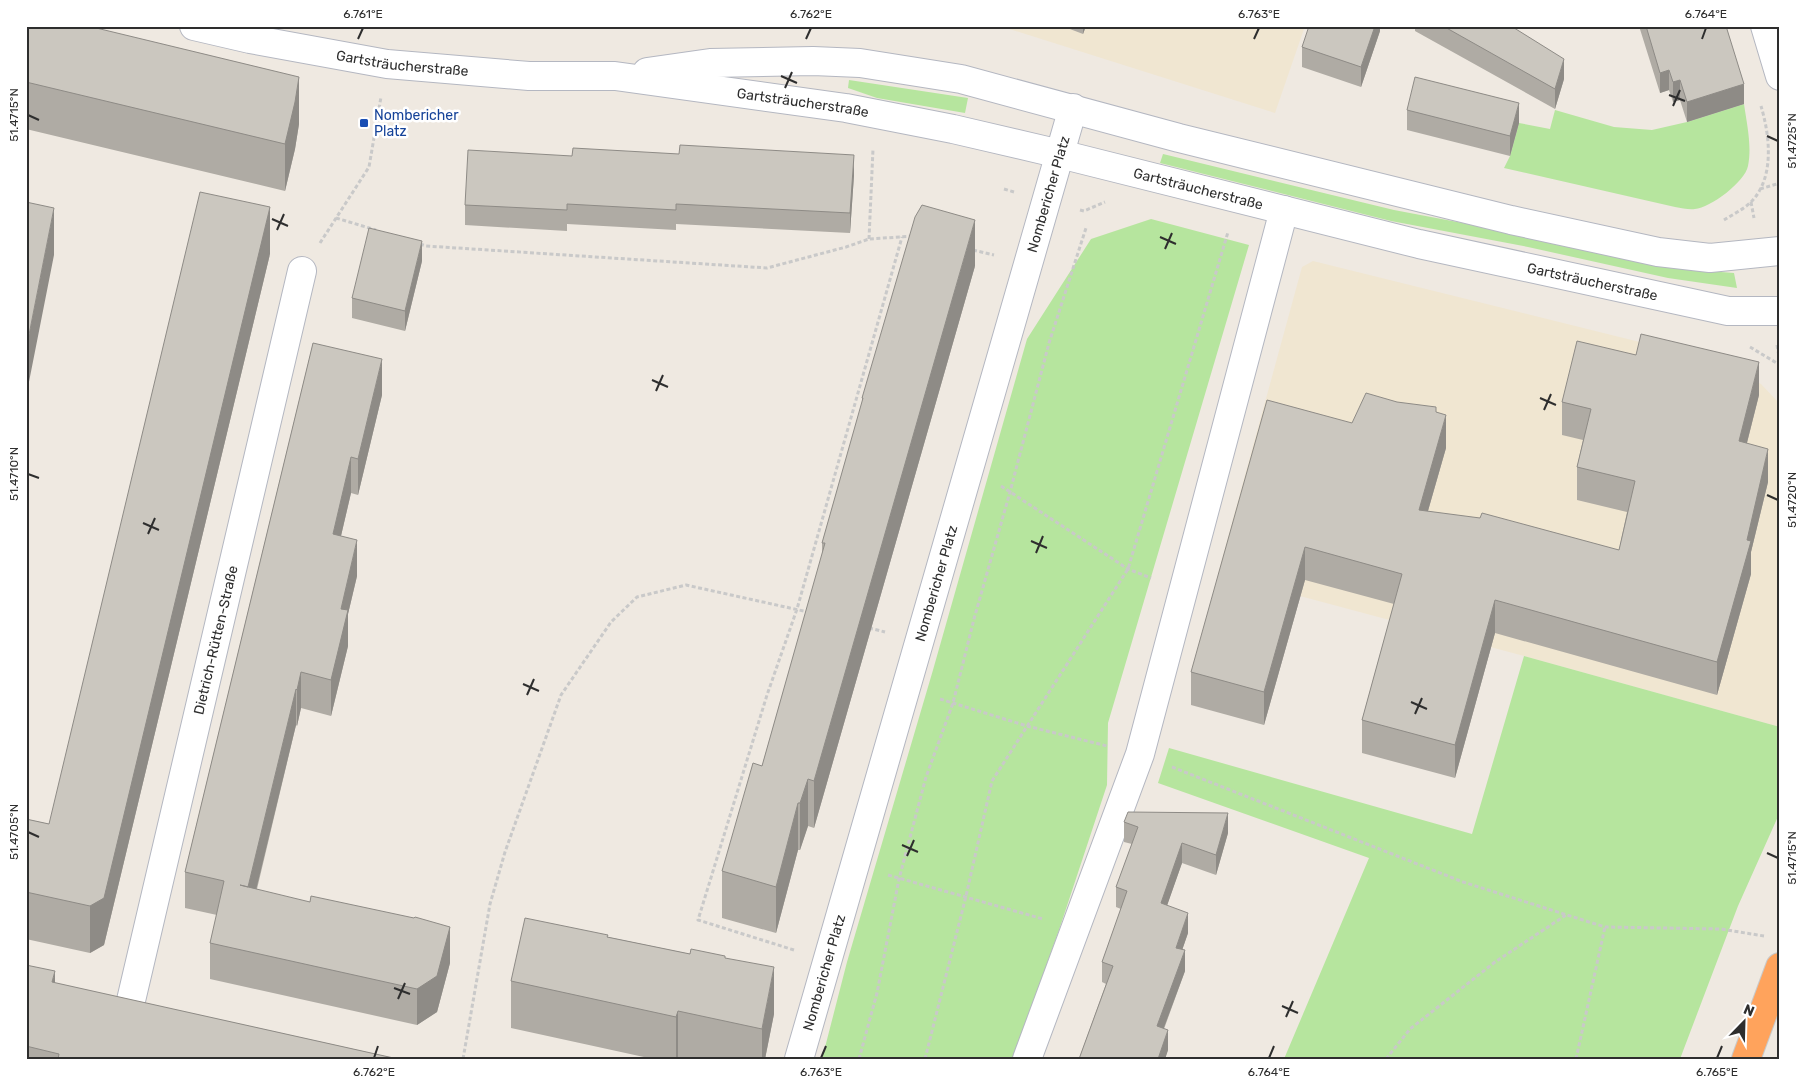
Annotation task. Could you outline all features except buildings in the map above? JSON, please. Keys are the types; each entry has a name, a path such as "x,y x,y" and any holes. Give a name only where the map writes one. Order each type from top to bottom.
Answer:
{"highway":[{"path":"1746,1059 1780,967"}],"street":[{"name":"Gartsträucherstraße","path":"194,26 250,39 387,64 529,76 615,76 846,108 953,129 1060,154 1418,244 1728,311 1780,311"},
{"path":"1765,26 1780,76"},
{"name":"Gartsträucherstraße","path":"615,76 710,62 813,61 860,63 961,79 1179,138 1492,215 1658,252 1710,258 1780,251"},
{"name":"Nombericher Platz","path":"799,1059 1072,108"},
{"path":"1027,1059 1140,754 1284,210"},
{"name":"Dietrich-Rütten-Straße","path":"101,1003 139,1011 302,271"}],"path":[{"path":"302,271 369,167 387,64"},
{"path":"1751,202 1760,189 1768,163 1769,149 1765,118 1759,99"},
{"path":"869,239 874,114"},
{"path":"1760,189 1780,183"},
{"path":"336,218 381,232"},
{"path":"859,1059 876,993 899,879 926,777 953,703 974,618 1050,343 1086,228"},
{"path":"924,1059 966,896 992,781 1128,569 1229,231"},
{"path":"417,243 426,246 508,252 767,268 869,239 917,235"},
{"path":"828,961 698,920 767,695 797,609 902,237"},
{"path":"973,250 1028,264"},
{"path":"970,466 1128,569 1184,590"},
{"path":"463,1059 490,904 505,852 561,695 611,622 636,597 686,585 816,614"},
{"path":"863,626 920,641"},
{"path":"906,688 1027,726 1140,754 1463,882 1605,927 1721,929 1770,936"},
{"path":"855,866 966,896 1075,929"},
{"path":"1386,1059 1417,1023 1494,962 1567,915"},
{"path":"1576,1059 1605,927"}],"shaded area":[{"path":"1000,26 1305,26 1275,113"},
{"path":"1313,261 1712,360 1735,369 1761,384 1780,404 1780,727 1218,574 1302,267"}],"green space":[{"path":"849,80 968,98 965,113 877,98 848,88"},
{"path":"1744,104 1749,135 1748,166 1741,179 1734,186 1718,199 1701,208 1675,207 1504,168 1510,156 1519,123 1550,129 1555,110 1614,127 1652,130 1687,122"},
{"path":"1163,154 1394,210 1531,236 1669,268 1734,273 1737,288 1668,278 1528,247 1391,221 1160,163"},
{"path":"1151,219 1249,245 1108,723 1107,785 1059,930 1013,1059 822,1059 847,962 933,670 1027,339 1091,239"},
{"path":"1524,656 1780,727 1780,812 1738,906 1680,1059 1284,1059 1369,858 1158,783 1169,748 1472,834"}],"place":[{"name":"Nombericher Platz","path":"364,123"}]}
